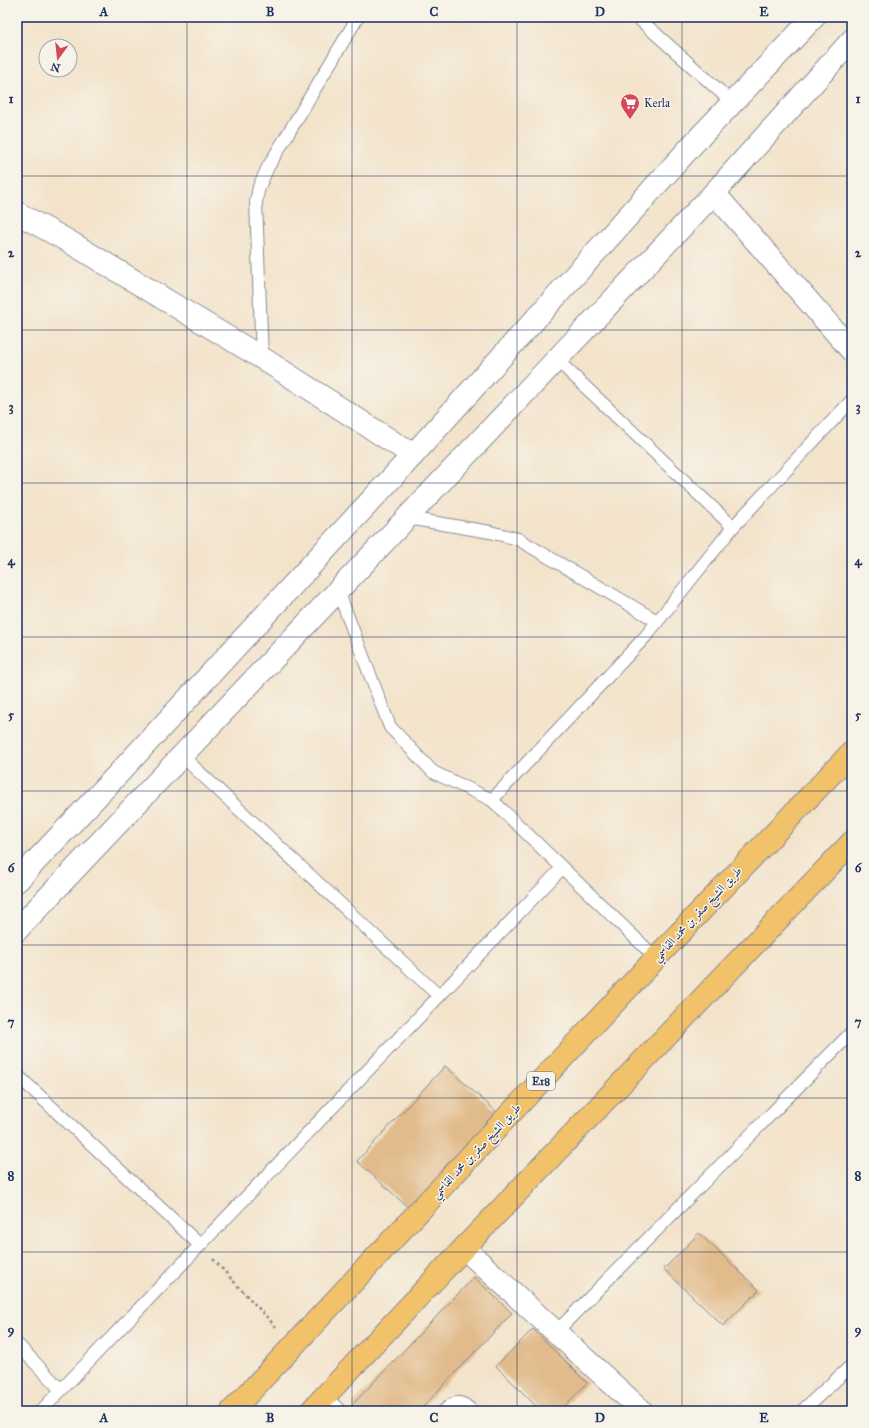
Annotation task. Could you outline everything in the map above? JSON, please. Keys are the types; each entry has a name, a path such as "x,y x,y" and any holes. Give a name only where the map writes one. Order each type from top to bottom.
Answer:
{"highway":[{"name":"طريق الشيخ صقر بن محمد القاسمي","path":"232,1411 656,958 852,752"},
{"path":"326,1406 464,1248 852,842"}],"street":[{"path":"17,881 119,773 413,454 694,143 814,17"},
{"path":"17,930 714,193 852,40"},
{"path":"714,193 852,351"},
{"path":"17,213 68,241 262,358 413,454"},
{"path":"464,1248 642,1411"}],"lane":[{"path":"262,358 256,202 259,187 268,167 358,17"},
{"path":"637,17 733,103"},
{"path":"557,360 733,527"},
{"path":"492,800 645,637 733,527 852,400"},
{"path":"408,518 490,532 518,539 658,621"},
{"path":"338,591 390,727 433,772 492,800 656,958"},
{"path":"182,756 439,996"},
{"path":"41,1411 562,868"},
{"path":"556,1332 852,1032"},
{"path":"17,1075 200,1245"},
{"path":"17,1344 61,1390"},
{"path":"802,1411 852,1365"},
{"path":"444,1411 452,1404 457,1403 466,1405 472,1411"}],"path":[{"path":"200,1245 294,1345"}],"building":[{"path":"445,1066 500,1115 412,1211 357,1161"},
{"path":"699,1233 759,1290 723,1326 664,1269"},
{"path":"474,1277 512,1313 419,1411 358,1411 352,1405"},
{"path":"533,1329 587,1383 560,1411 541,1411 496,1366"}],"place":[{"name":"Kerla","path":"630,120"}]}
